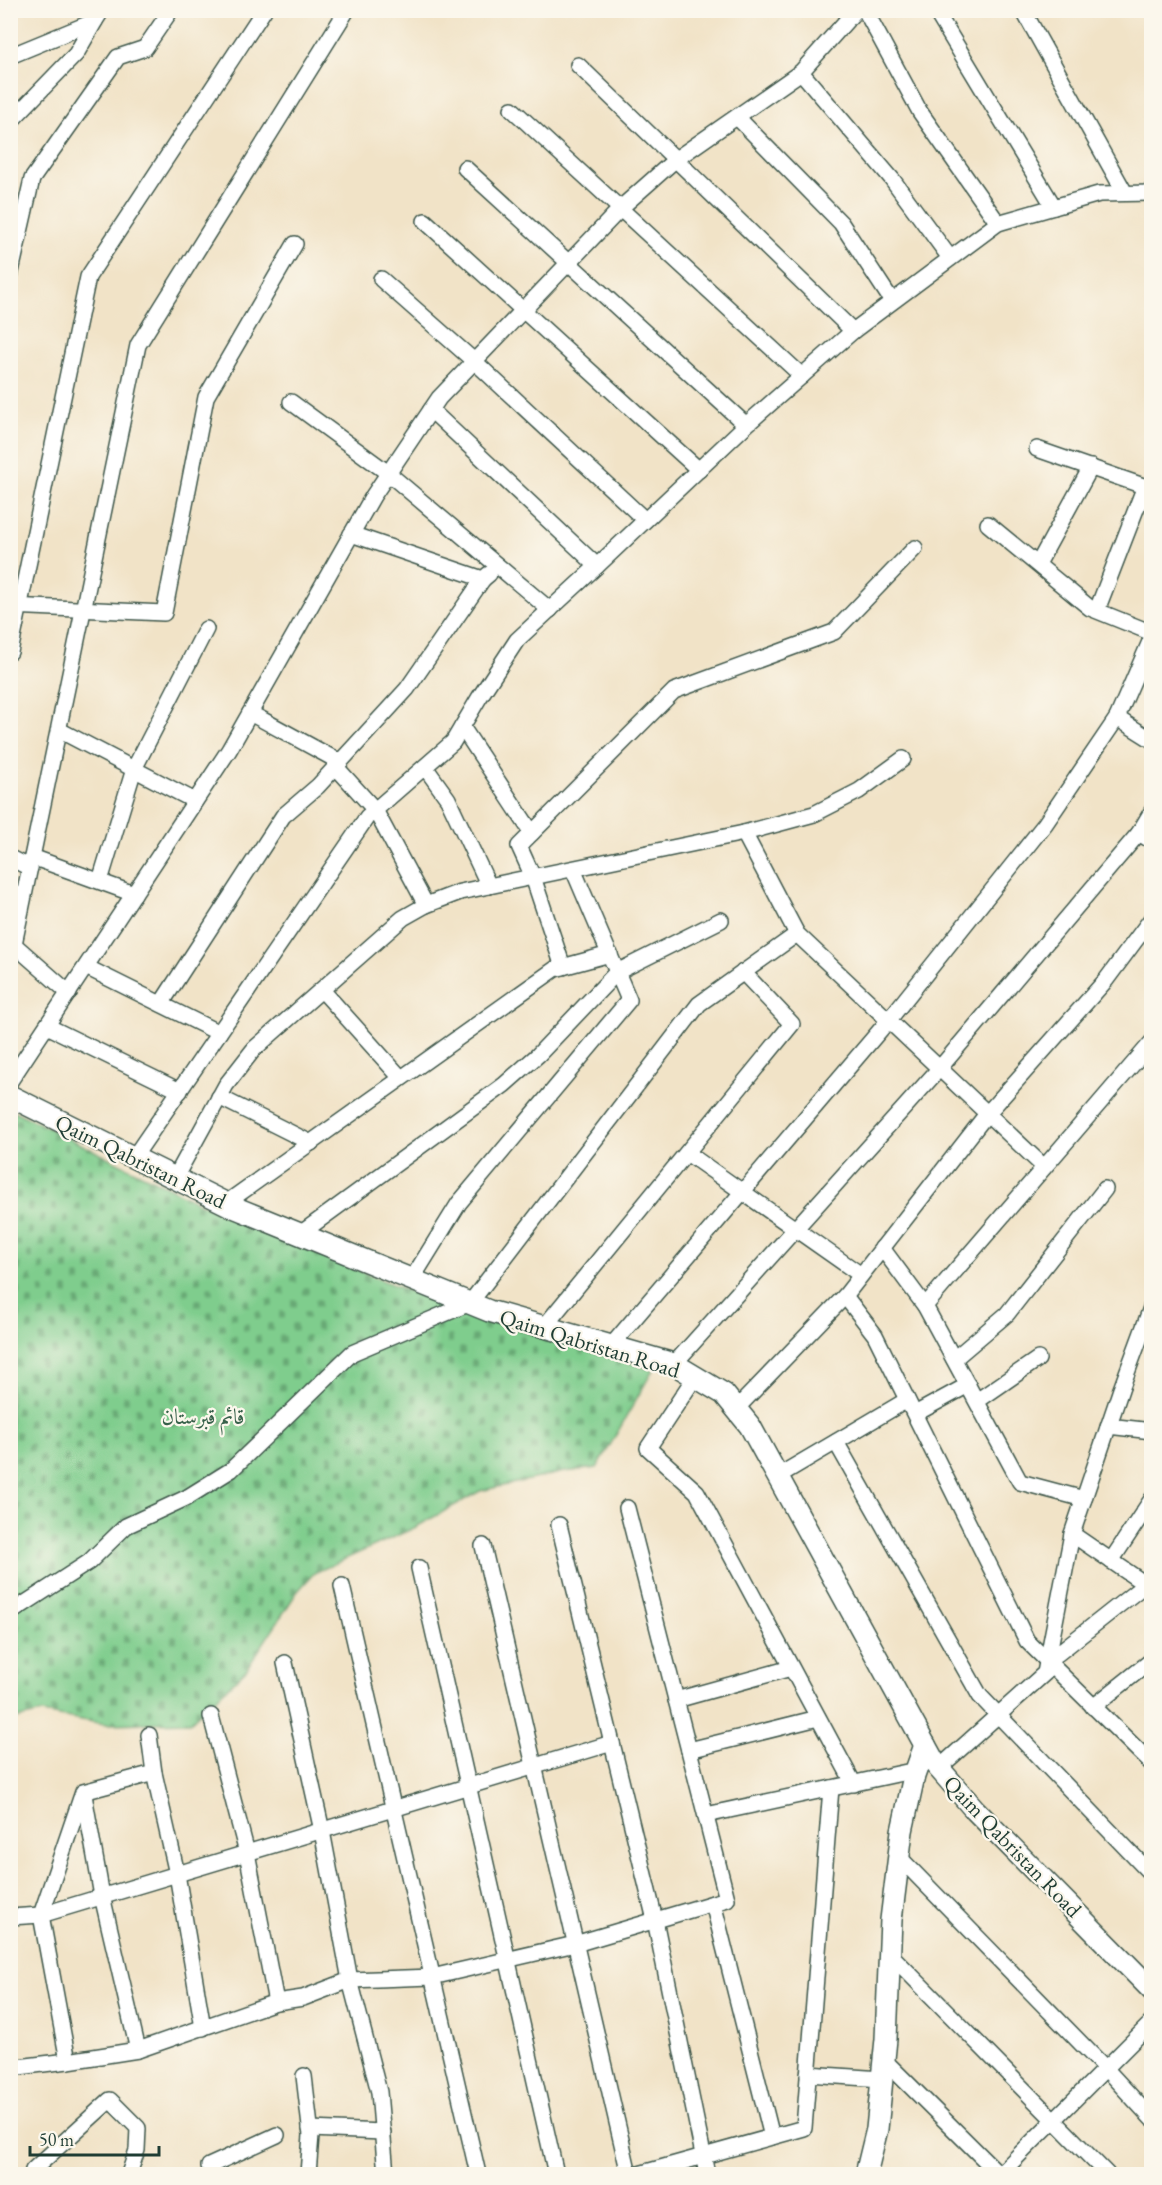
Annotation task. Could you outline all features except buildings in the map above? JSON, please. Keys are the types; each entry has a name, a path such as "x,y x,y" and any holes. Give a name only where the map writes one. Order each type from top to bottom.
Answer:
{"street":[{"path":"10,276 32,179 118,57 145,48 171,10"},
{"path":"10,652 15,606 88,277 264,10"},
{"path":"69,993 12,943 85,609 138,345 347,10"},
{"path":"10,1082 229,750 351,534 388,473 439,398 620,208 676,159 801,72 856,10"},
{"path":"865,10 920,112 998,223"},
{"path":"935,10 1054,207"},
{"path":"1023,10 1125,193"},
{"path":"10,56 99,16"},
{"path":"10,122 76,54 99,16"},
{"path":"578,65 853,331"},
{"path":"801,72 892,179 950,258"},
{"path":"512,110 802,376"},
{"path":"737,117 841,223 892,301"},
{"path":"465,168 746,425"},
{"path":"134,1157 367,817 453,742 504,657 517,640 746,425 853,331 998,223 1099,194 1152,193"},
{"path":"425,221 699,470"},
{"path":"15,606 164,613 206,397 296,244"},
{"path":"381,279 474,361 645,520"},
{"path":"291,402 388,473 550,610"},
{"path":"431,410 597,566"},
{"path":"1037,449 1148,488 1097,610"},
{"path":"1038,564 1091,467"},
{"path":"611,1346 888,1020 1045,824 1117,718 1152,635 1090,608 988,524"},
{"path":"351,534 483,579"},
{"path":"563,967 533,877 519,846 674,691 834,632 915,548"},
{"path":"161,1004 283,816 318,786 406,689 483,579 497,566"},
{"path":"100,881 134,769 206,629"},
{"path":"250,713 338,764 375,810 426,905"},
{"path":"1117,718 1152,740"},
{"path":"462,727 532,833"},
{"path":"59,730 195,801"},
{"path":"175,1178 226,1085 254,1049 403,918 426,905 460,892 744,833 814,814 859,791 903,759"},
{"path":"425,766 448,799 489,886"},
{"path":"674,1364 1145,837 1152,811"},
{"path":"744,833 797,934 986,1115 1044,1167"},
{"path":"10,858 100,881 134,894"},
{"path":"412,1280 459,1203 629,1000 573,869"},
{"path":"736,1409 845,1296 986,1115 1106,980 1152,918"},
{"path":"300,1234 504,1085 538,1055 618,972 721,920"},
{"path":"10,1613 89,1562 126,1526 186,1498 231,1470 352,1353 470,1303 699,1004 797,934"},
{"path":"226,1203 555,969 610,954"},
{"path":"86,967 219,1033"},
{"path":"544,1327 792,1024 743,972"},
{"path":"322,990 401,1078"},
{"path":"47,1026 180,1091"},
{"path":"925,1306 1152,1042"},
{"name":"Qaim Qabristan Road","path":"10,1096 226,1203 300,1234 489,1311 674,1364 723,1394 750,1426 939,1768 975,1810 1152,1990"},
{"path":"219,1097 311,1143"},
{"path":"687,1153 861,1275"},
{"path":"954,1359 1007,1314 1106,1189"},
{"path":"882,1248 925,1306 1020,1482 1083,1499"},
{"path":"845,1296 875,1335 1027,1641 1152,1764"},
{"path":"939,1768 1045,1673 1072,1534 1152,1305"},
{"path":"977,1401 1038,1359"},
{"path":"695,1377 648,1448 697,1492 854,1784"},
{"path":"915,1414 968,1386"},
{"path":"778,1476 907,1400"},
{"path":"1108,1426 1152,1431"},
{"path":"836,1442 980,1696 1152,1875"},
{"path":"1111,1561 1152,1499"},
{"path":"10,2068 138,2050 276,2002 303,1998 350,1980 432,1977 575,1944 727,1899 627,1508"},
{"path":"559,1525 655,1920 707,2175"},
{"path":"1047,1662 1148,1582 1111,1561 1072,1534"},
{"path":"483,1546 629,2175"},
{"path":"419,1568 556,2175"},
{"path":"342,1586 478,2175"},
{"path":"285,1663 322,1831 350,1980 380,2092 386,2175"},
{"path":"1093,1707 1150,1664"},
{"path":"676,1700 791,1668"},
{"path":"211,1716 247,1853 276,2002"},
{"path":"689,1750 818,1718"},
{"path":"149,1735 154,1773 177,1874 203,2028"},
{"path":"10,1917 41,1915 612,1743"},
{"path":"866,2175 878,2129 891,1920 902,1831 916,1770 925,1744"},
{"path":"706,1815 916,1770"},
{"path":"83,1792 154,1773"},
{"path":"639,2175 804,2128 831,1788"},
{"path":"83,1792 102,1896 138,2050"},
{"path":"68,2061 41,1915 83,1792"},
{"path":"899,1857 1152,2119"},
{"path":"713,1903 772,2137"},
{"path":"890,1954 1102,2173"},
{"path":"808,2074 883,2069 1000,2175 1152,2022"},
{"path":"304,2076 310,2129 308,2175"},
{"path":"33,2175 33,2170 110,2100 138,2128 137,2150 129,2175"},
{"path":"310,2129 382,2132"},
{"path":"213,2175 209,2166 277,2135"}],"green space":[{"name":"قائم قبرستان","path":"10,1109 218,1212 461,1313 653,1370 597,1468 564,1472 480,1491 416,1527 314,1573 297,1592 246,1670 190,1722 105,1724 42,1713 11,1720"}]}
